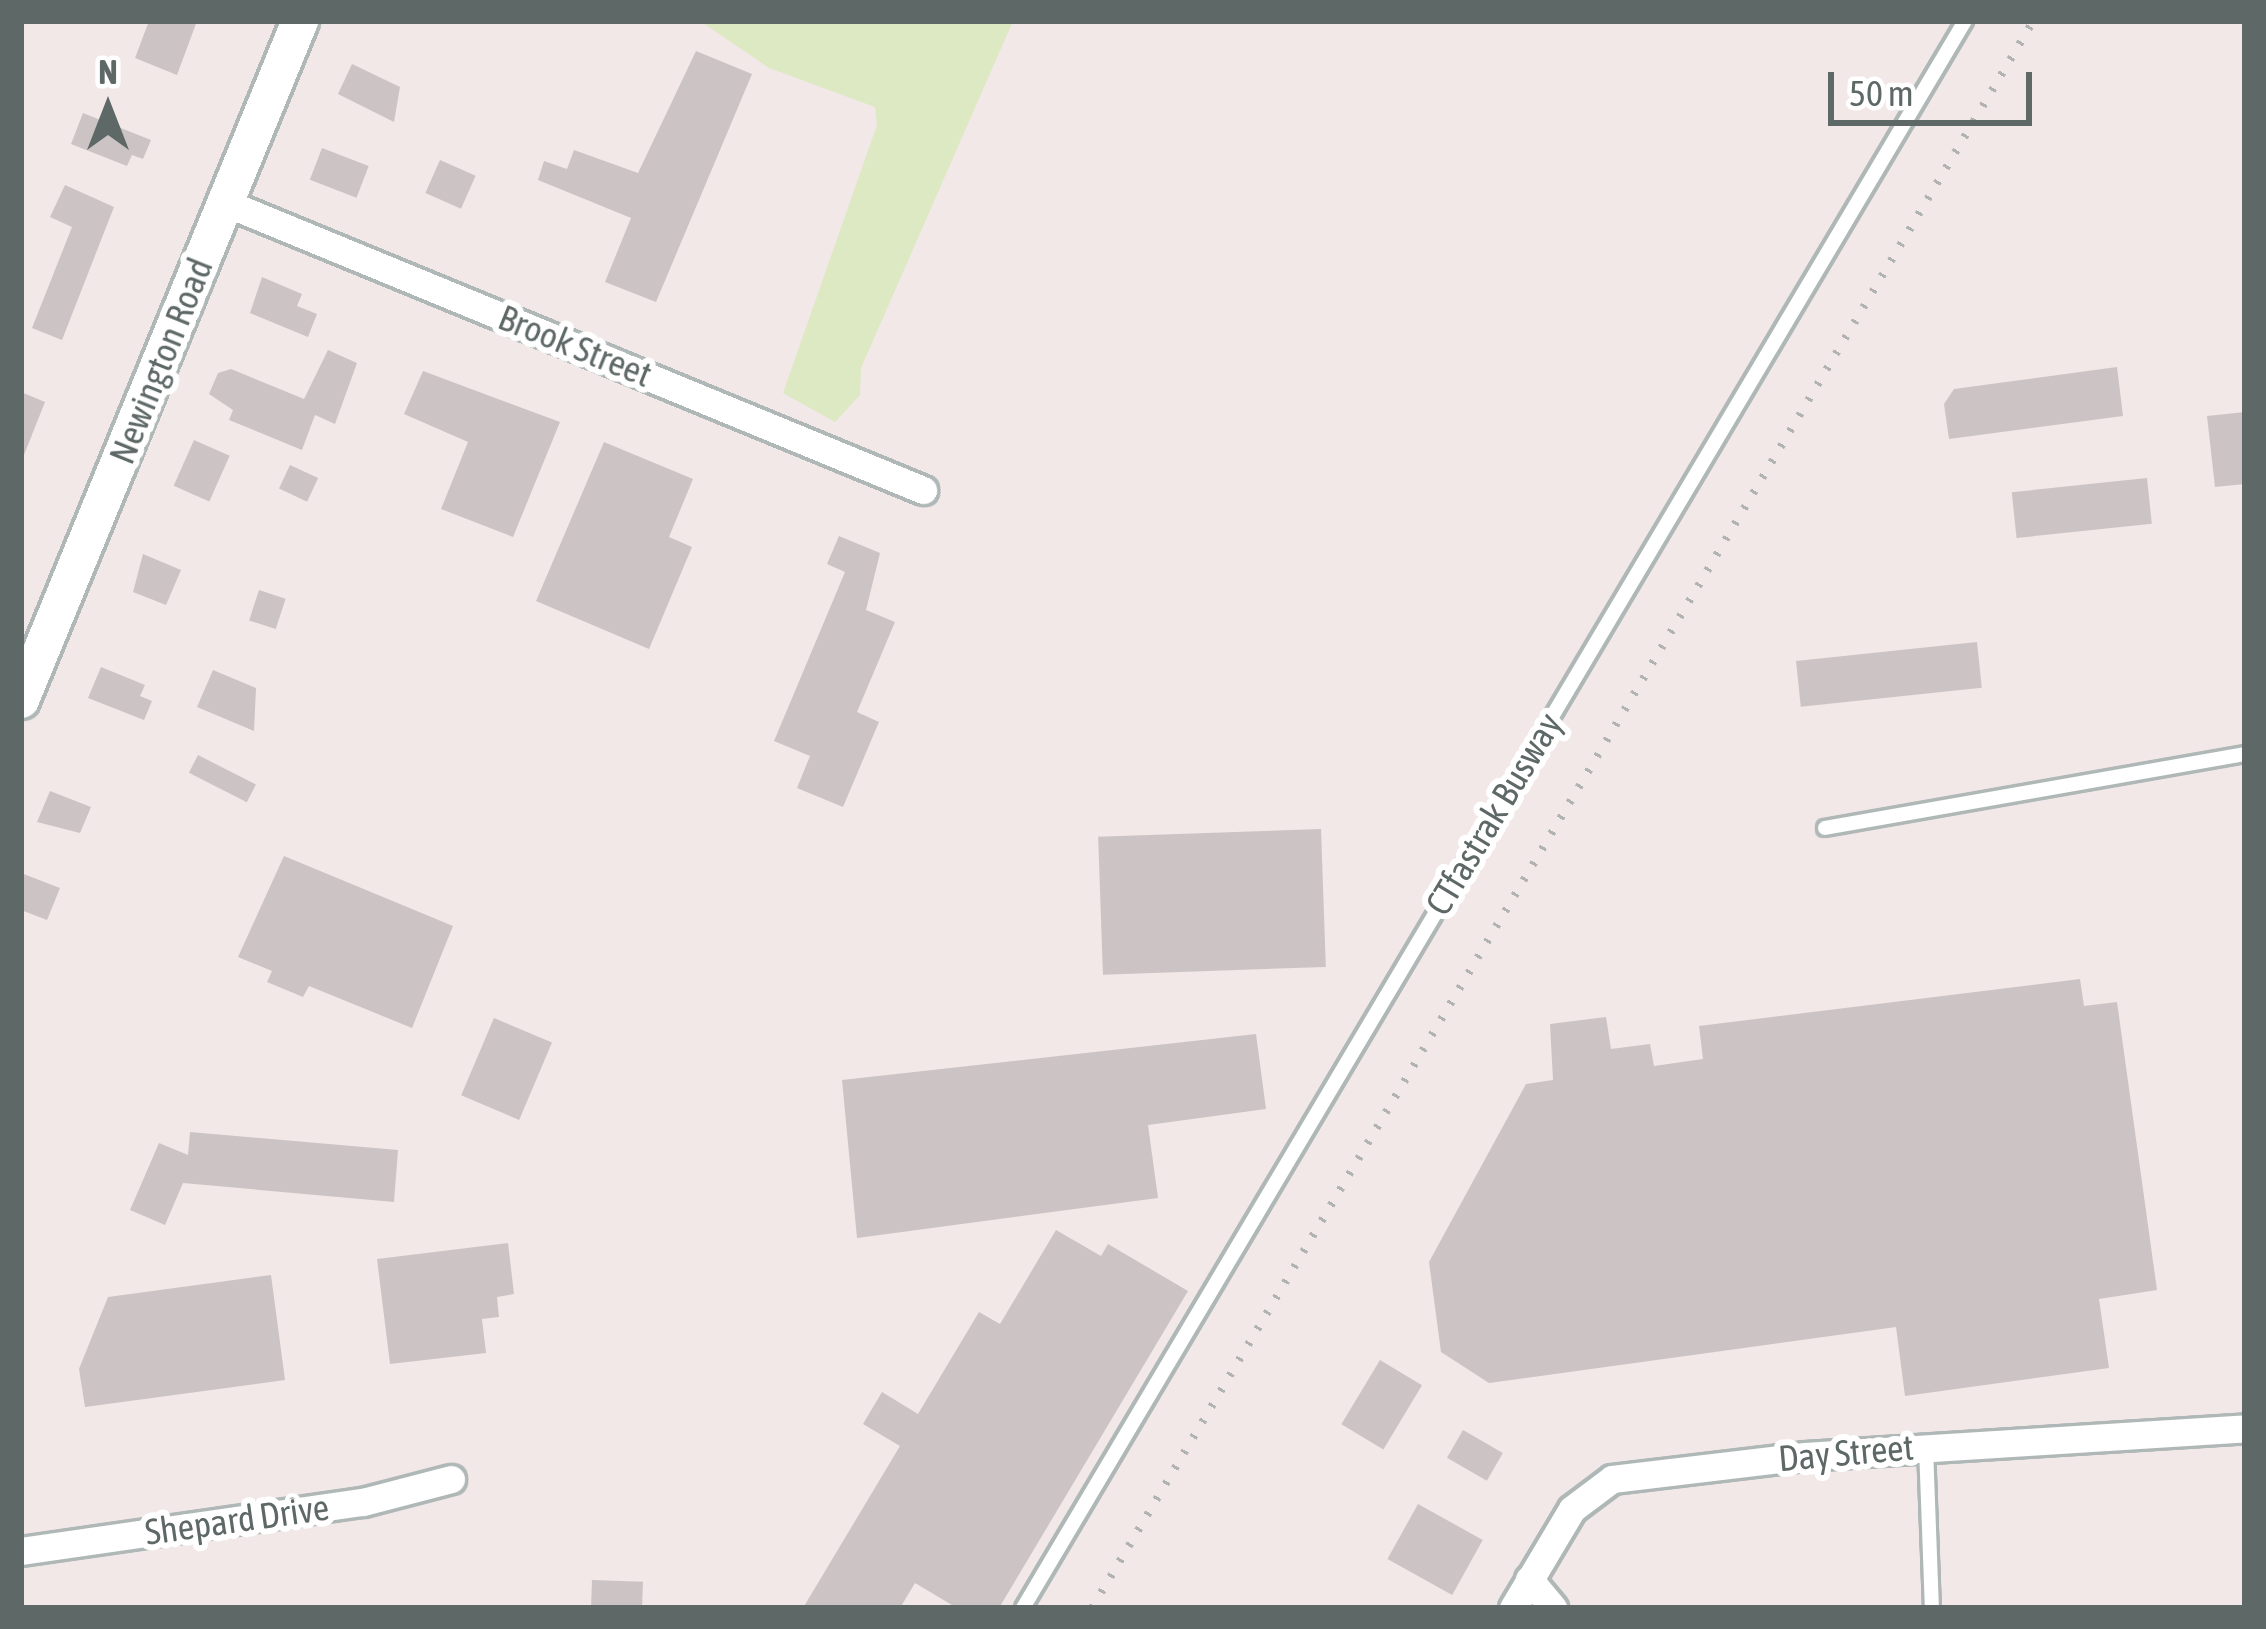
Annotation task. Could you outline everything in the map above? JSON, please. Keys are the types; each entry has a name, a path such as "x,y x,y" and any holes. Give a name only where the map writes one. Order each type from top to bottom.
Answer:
{"main road":[{"name":"Newington Road","path":"21,700 30,656 300,21"}],"street":[{"name":"Brook Street","path":"226,203 923,490"},
{"name":"Day Street","path":"1514,1608 1572,1509 1612,1479 1926,1447 2245,1428"},
{"name":"Shepard Drive","path":"21,1551 363,1502 451,1479"},
{"path":"1529,1579 1553,1608"}],"lane":[{"name":"CTfastrak Busway","path":"1023,1608 1965,21"},
{"path":"1825,828 2245,754"},
{"path":"1926,1447 1932,1608"}],"green space":[{"path":"700,21 1013,21 861,368 860,395 835,422 783,393 877,125 875,107 769,68"}],"building":[{"path":"149,21 197,21 177,75 135,58"},
{"path":"696,51 752,74 656,302 605,282 631,218 538,180 544,161 567,169 574,150 638,173"},
{"path":"352,64 400,87 394,122 338,94"},
{"path":"83,113 151,140 143,159 132,155 127,166 71,144"},
{"path":"322,148 369,166 356,198 310,180"},
{"path":"440,160 476,176 461,209 425,193"},
{"path":"65,185 114,207 62,340 32,328 72,227 50,217"},
{"path":"262,277 302,294 297,306 317,314 308,337 250,313"},
{"path":"328,350 357,363 335,424 315,415 302,450 229,420 233,410 209,394 218,373 231,369 304,399"},
{"path":"2117,367 2123,416 1949,439 1944,404 1954,389"},
{"path":"423,371 560,422 513,537 441,509 468,442 404,414"},
{"path":"21,392 45,402 22,460 21,459"},
{"path":"2245,412 2245,484 2215,487 2207,416"},
{"path":"194,440 230,456 209,502 174,486"},
{"path":"604,442 693,479 669,537 692,547 649,649 536,601"},
{"path":"290,465 318,478 307,502 279,489"},
{"path":"2147,478 2152,524 2017,538 2012,492"},
{"path":"839,536 880,553 866,610 895,622 857,712 879,722 843,807 797,788 810,756 774,741 845,572 827,564"},
{"path":"143,554 181,570 166,605 133,592"},
{"path":"259,590 286,599 276,629 249,620"},
{"path":"1977,642 1982,688 1801,707 1796,661"},
{"path":"101,667 145,685 140,696 152,701 144,720 88,698"},
{"path":"213,670 256,688 254,731 197,707"},
{"path":"198,755 256,785 247,802 189,773"},
{"path":"50,791 91,807 80,833 37,822"},
{"path":"1321,829 1326,967 1103,975 1098,837"},
{"path":"284,856 453,926 412,1028 309,986 303,997 267,982 272,971 238,957"},
{"path":"21,873 60,888 47,920 21,910"},
{"path":"2080,979 2084,1006 2117,1002 2157,1290 2099,1299 2109,1368 1905,1396 1896,1327 1489,1383 1441,1352 1429,1262 1526,1084 1553,1080 1550,1024 1606,1017 1611,1049 1650,1044 1654,1066 1703,1059 1699,1026"},
{"path":"494,1018 552,1043 519,1120 461,1095"},
{"path":"1256,1034 1266,1109 1148,1125 1158,1198 857,1238 842,1080"},
{"path":"190,1132 398,1150 394,1202 183,1183 165,1225 130,1210 159,1143 188,1155"},
{"path":"1056,1230 1101,1256 1108,1244 1188,1291 999,1608 957,1608 915,1583 900,1608 803,1608 900,1446 863,1424 882,1392 918,1414 979,1312 1000,1324"},
{"path":"508,1243 514,1294 497,1297 499,1317 482,1319 486,1353 390,1364 377,1259"},
{"path":"271,1275 285,1380 85,1407 79,1369 108,1297"},
{"path":"1380,1360 1422,1385 1383,1450 1341,1424"},
{"path":"1463,1430 1503,1453 1487,1481 1447,1458"},
{"path":"1418,1504 1483,1540 1452,1595 1387,1559"},
{"path":"592,1580 643,1582 642,1608 591,1608"}],"railway":[{"path":"1092,1608 2033,21"}]}
